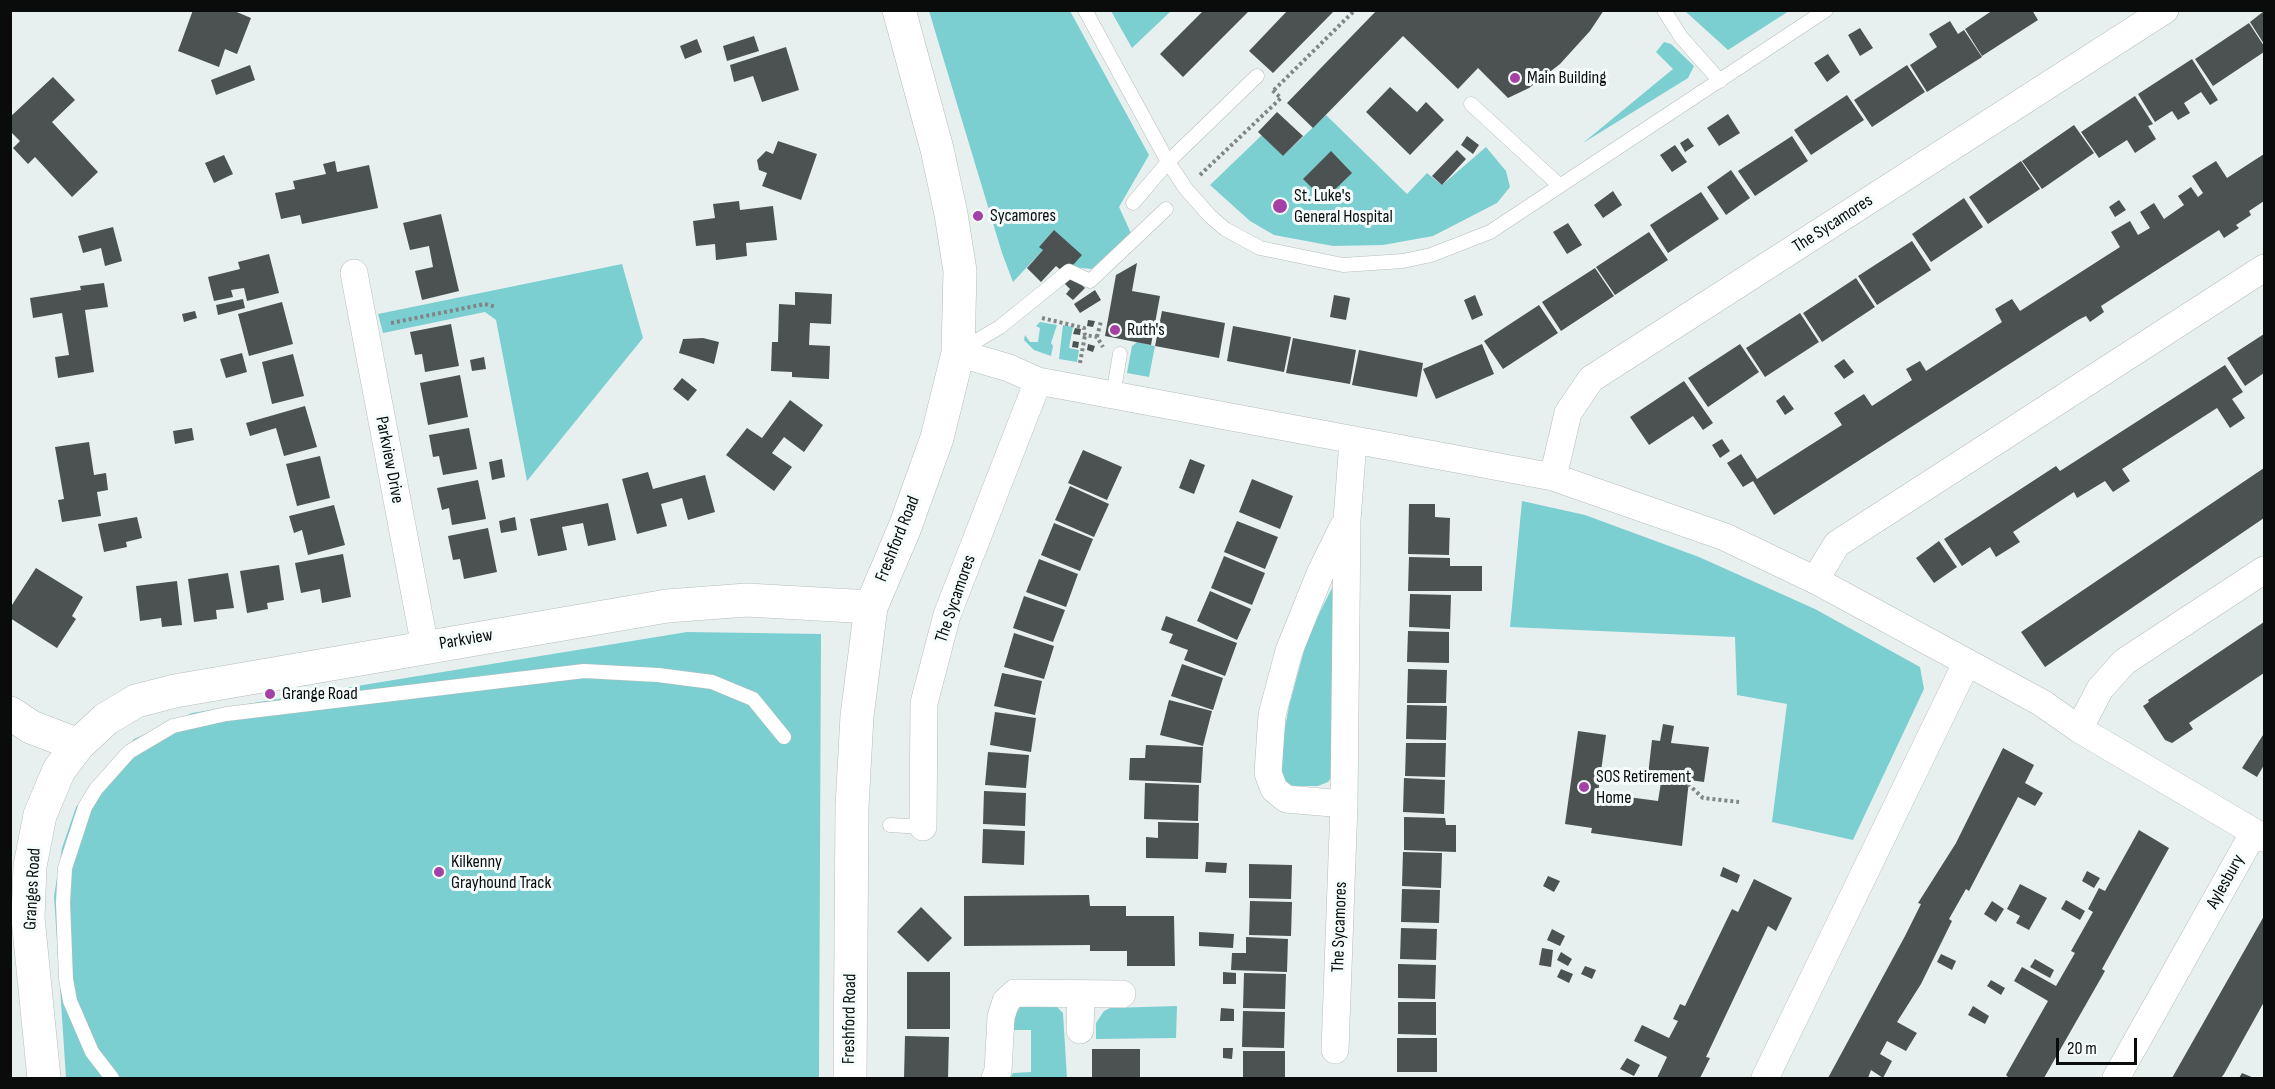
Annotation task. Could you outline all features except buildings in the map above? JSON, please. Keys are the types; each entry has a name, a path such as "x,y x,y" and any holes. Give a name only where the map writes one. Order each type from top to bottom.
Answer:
{"street":[{"name":"Freshford Road","path":"850,1078 852,807 857,716 871,607 905,527 937,438 958,352 960,271 951,214 938,149 899,10"},
{"name":"The Sycamores","path":"1552,477 1568,413 1591,379 2165,10"},
{"path":"1815,580 1837,544 2265,268"},
{"name":"Parkview Drive","path":"354,273 425,647"},
{"path":"958,352 1009,368 1038,381 1552,477 1725,537 1815,580 1966,664 1765,1078"},
{"name":"The Sycamores","path":"923,827 924,702 947,615 1038,381"},
{"name":"The Sycamores","path":"1335,1050 1344,804 1347,520 1353,441"},
{"name":"The Sycamores","path":"1344,804 1286,799 1274,789 1268,772 1272,716 1289,651 1320,574 1347,520"},
{"path":"2079,729 2100,688 2124,662 2265,570"},
{"name":"Parkview","path":"78,745 106,719 136,701 175,691 425,647 667,606 747,600 871,607"},
{"name":"Aylesbury","path":"1966,664 2042,703 2079,729 2259,835 2116,1078"},
{"path":"10,713 31,727 78,745"},
{"name":"Granges Road","path":"44,1078 28,918 30,866 40,815 59,770 78,745"},
{"path":"995,1078 1000,1017 1006,1001 1015,993 1122,994"},
{"path":"1080,1030 1081,994"}],"lane":[{"path":"1085,10 1168,162 1186,189 1225,229 1260,248 1343,265 1403,261 1431,255 1490,232 1826,10"},
{"path":"1664,10 1681,37 1720,81"},
{"path":"1133,203 1168,162 1257,76"},
{"path":"1471,104 1559,185"},
{"path":"958,352 1000,327 1070,271 1090,280 1166,209"},
{"path":"1113,395 1120,354"},
{"path":"112,1078 92,1052 70,1001 65,958 65,868 85,807 96,789 129,752 173,726 226,714 584,671 658,675 712,682 753,699 784,737"},
{"path":"890,825 923,827"}],"path":[{"path":"1273,90 1355,10"},
{"path":"1196,180 1281,98 1257,76"},
{"path":"363,328 485,304 496,307"},
{"path":"1039,316 1084,328 1079,366"},
{"path":"1096,337 1101,321"},
{"path":"1085,334 1096,337 1106,351 1120,354"},
{"path":"1688,784 1702,798 1739,801"}],"shaded area":[{"path":"929,11 1070,11 1149,155 1119,207 1131,233 1092,269 1071,267 1054,231 1040,246 1043,250 1013,282 1002,253"},
{"path":"1111,11 1171,11 1132,48"},
{"path":"1685,11 1789,11 1728,50"},
{"path":"1664,42 1671,44 1694,66 1688,78 1583,143 1673,69 1656,52"},
{"path":"1326,115 1407,194 1427,173 1442,185 1486,147 1506,171 1510,187 1497,203 1433,236 1383,245 1333,246 1274,235 1250,221 1210,185 1262,135 1283,156"},
{"path":"622,264 643,338 527,481 496,320 485,312 383,333 378,314"},
{"path":"1040,322 1057,325 1051,343 1053,346 1051,356 1034,350 1024,340 1025,335 1030,342 1038,342 1040,328 1036,326"},
{"path":"1063,325 1073,327 1069,348 1079,350 1077,362 1059,359"},
{"path":"1137,342 1155,346 1149,377 1127,373 1132,346"},
{"path":"1522,501 1585,515 1699,557 1815,609 1920,667 1924,689 1853,840 1772,822 1787,704 1737,695 1735,637 1510,627"},
{"path":"1336,580 1334,774 1328,782 1318,786 1293,786 1283,781 1277,770 1289,706 1308,636"},
{"name":"Kilkenny Grayhound Track","path":"687,632 821,634 819,1078 66,1078 54,896 62,848 76,807 134,739 192,713"},
{"path":"1029,1002 1057,1007 1063,1013 1067,1078 1010,1078 1013,1073 1031,1072 1031,1030 1012,1030 1012,1021 1020,1007"},
{"path":"1177,1006 1176,1038 1096,1039 1096,1023 1104,1011 1110,1008"}],"place":[{"name":"Main Building","path":"1515,78"},
{"name":"St. Luke's General Hospital","path":"1280,206"},
{"name":"Sycamores","path":"978,216"},
{"name":"Ruth's","path":"1115,330"},
{"name":"Grange Road","path":"270,694"},
{"name":"SOS Retirement Home","path":"1584,787"},
{"name":"Kilkenny Grayhound Track","path":"439,872"}]}
